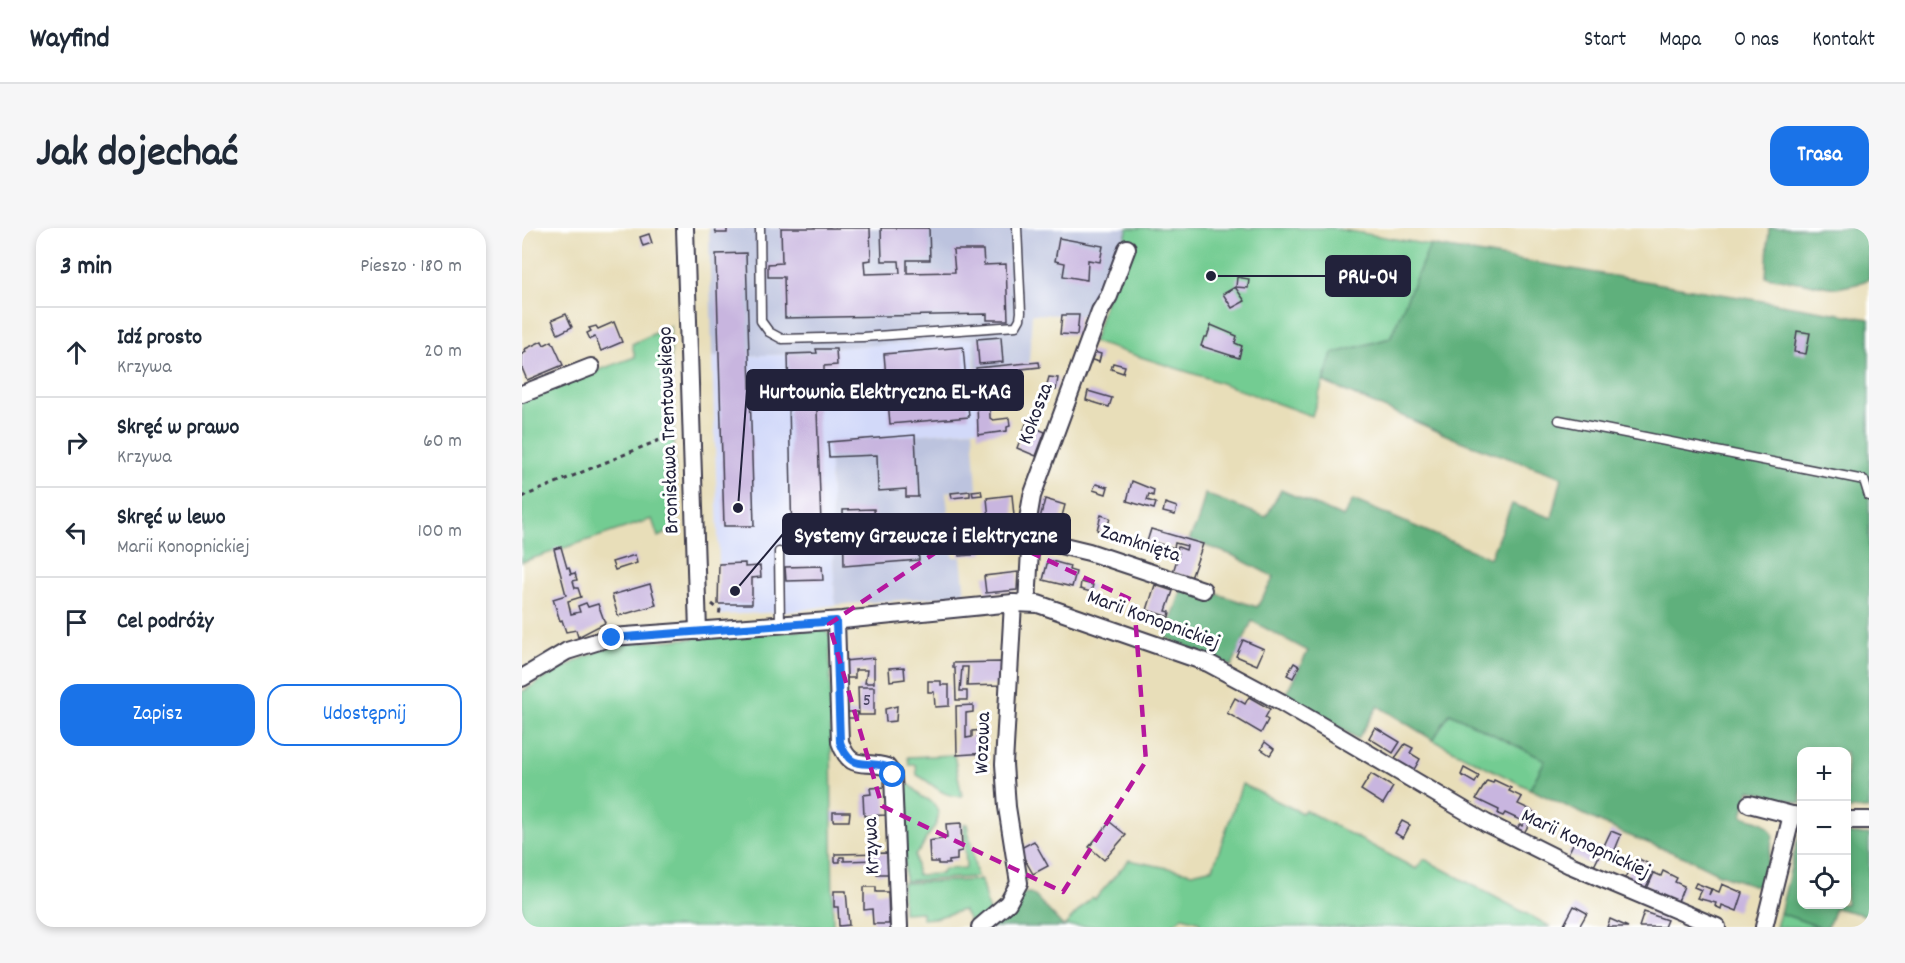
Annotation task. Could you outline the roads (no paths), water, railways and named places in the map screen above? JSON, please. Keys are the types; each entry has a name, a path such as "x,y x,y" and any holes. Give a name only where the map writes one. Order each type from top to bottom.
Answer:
{"street":[{"name":"Bronisława Trentowskiego","path":"685,228 698,630"},
{"name":"Kokosza","path":"1020,603 1030,551 1026,523 1032,496 1100,311 1109,296 1127,248"},
{"path":"522,394 591,367"},
{"name":"Zamknięta","path":"1028,541 1035,539 1089,552 1203,590"},
{"name":"Marii Konopnickiej","path":"522,678 567,651 612,638 836,621 1020,603 1038,604 1208,663 1281,702 1486,823 1570,865 1717,927"},
{"name":"Wozowa","path":"980,927 1008,903 1019,883 1007,807 1004,764 1020,603"},
{"name":"Krzywa","path":"836,621 840,742 845,755 854,762 887,767 893,775 899,927"},
{"path":"1749,804 1797,815 1764,927"},
{"path":"1851,820 1869,820"}],"lane":[{"path":"760,228 761,321 769,332 782,339 874,336 1016,326 1021,312 1017,228"},
{"path":"1559,420 1864,480 1869,496"},
{"path":"779,552 780,625"}],"place":[{"name":"PRU-04","path":"1211,276"},
{"name":"Hurtownia Elektryczna EL-KAG","path":"738,508"},
{"name":"Systemy Grzewcze i Elektryczne","path":"735,591"}]}
